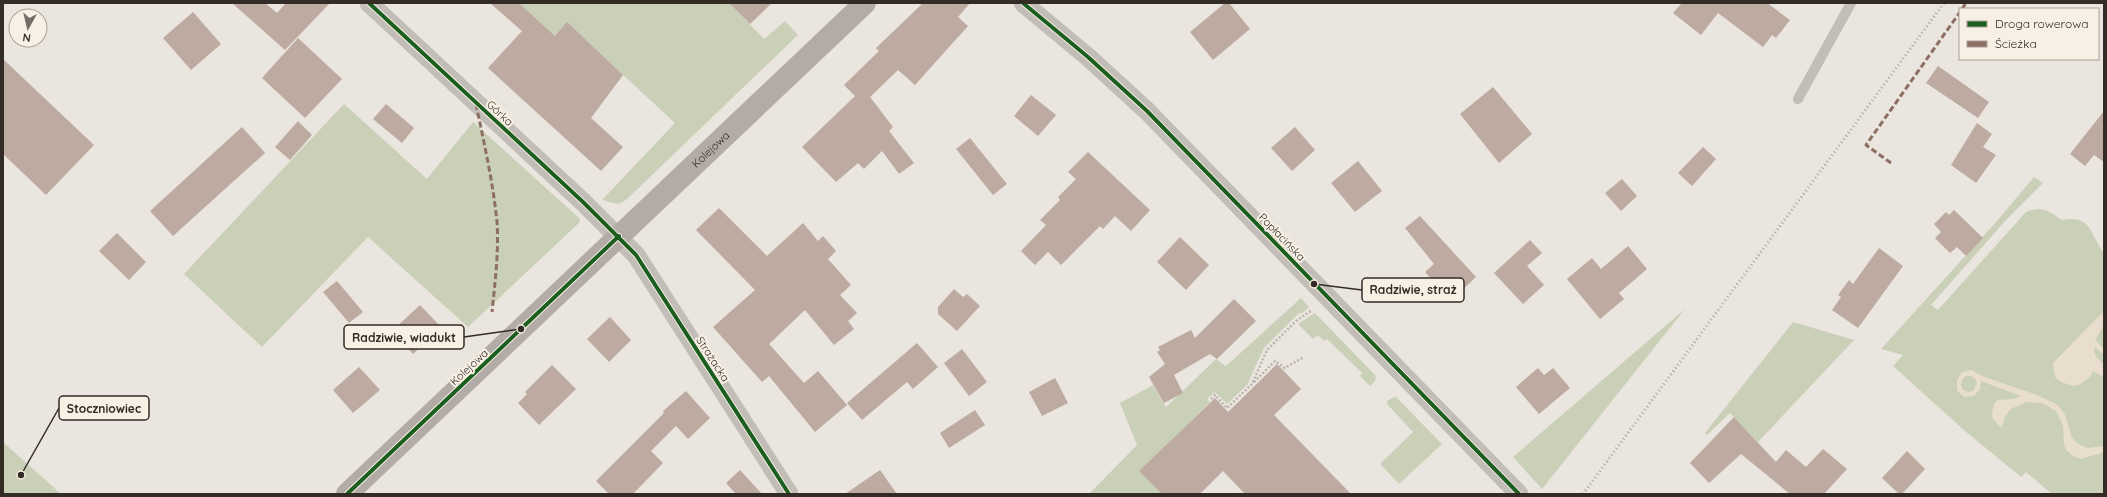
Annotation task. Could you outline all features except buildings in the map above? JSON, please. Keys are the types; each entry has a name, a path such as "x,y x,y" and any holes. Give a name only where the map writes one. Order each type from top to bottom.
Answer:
{"main road":[{"name":"Kolejowa","path":"347,494 865,3"}],"street":[{"name":"Górka","path":"369,3 619,236"},
{"name":"Popłacińska","path":"1023,3 1088,57 1147,111 1516,493"},
{"name":"Strażacka","path":"619,236 636,255 789,494"}],"lane":[{"path":"1798,99 1851,3"}],"path":[{"path":"1252,384 1267,350 1296,321 1307,315"},
{"path":"1211,399 1215,395 1227,408 1276,361 1285,368 1304,357"}],"green space":[{"path":"519,3 729,3 764,39 785,21 798,35 626,200 618,204 602,200 675,123 567,23 555,36"},
{"path":"344,104 427,179 473,122 579,218 580,222 468,327 368,237 262,347 184,274"},
{"path":"2034,177 2043,183 2006,220 1931,305 1938,310 2026,212 2041,209 2062,220 2079,220 2089,227 2104,253 2104,494 2052,494 2026,472 2021,477 1965,431 1893,366 1903,355 1881,349 1996,222"},
{"path":"1301,298 1309,307 1304,312 1298,314 1264,348 1247,385 1227,404 1215,392 1207,399 1210,402 1140,471 1162,494 1089,494 1137,445 1120,403 1153,385 1166,407 1216,359 1226,366"},
{"path":"1685,309 1542,489 1513,457"},
{"path":"1315,313 1376,376 1375,381 1370,386 1360,376 1362,373 1327,339 1324,341 1318,335 1313,339 1298,324"},
{"path":"1793,322 1854,340 1758,442 1730,413 1707,435 1705,433"},
{"path":"1396,397 1442,444 1399,484 1381,465 1381,463 1413,432 1387,404 1387,401"},
{"path":"3,442 61,494 3,494"}],"shaded area":[{"path":"2104,311 2104,325 2095,340 2104,349 2104,355 2095,347 2094,352 2097,358 2104,364 2104,377 2093,371 2090,377 2079,385 2073,386 2061,382 2055,377 2053,363"},
{"path":"1971,370 1982,376 2037,395 2058,405 2065,415 2072,438 2078,444 2088,448 2104,446 2104,452 2081,459 2073,456 2067,451 2064,445 2063,426 2056,411 2042,403 2026,402 2011,409 2006,415 2001,428 1993,419 1992,413 1994,404 1998,400 2014,399 2021,396 1981,381 1980,389 1974,396 1964,397 1957,390 1957,381 1962,372","holes":["1966,376 1971,376 1977,383 1973,391 1968,392 1963,390 1961,385 1962,380"]}],"railway":[{"path":"1583,494 1944,3"}],"marked path":[{"path":"1963,8 1966,3"},
{"path":"1891,163 1866,145 1959,13"},
{"path":"476,104 491,177 497,222 497,256 492,312"}],"cycle path":[{"path":"369,3 583,202 636,255 789,494"},
{"path":"1023,3 1088,57 1147,111 1519,494"},
{"path":"347,494 619,236"}],"place":[{"name":"Radziwie, straż","path":"1314,284"},
{"name":"Radziwie, wiadukt","path":"521,329"},
{"name":"Stoczniowiec","path":"21,475"}]}
